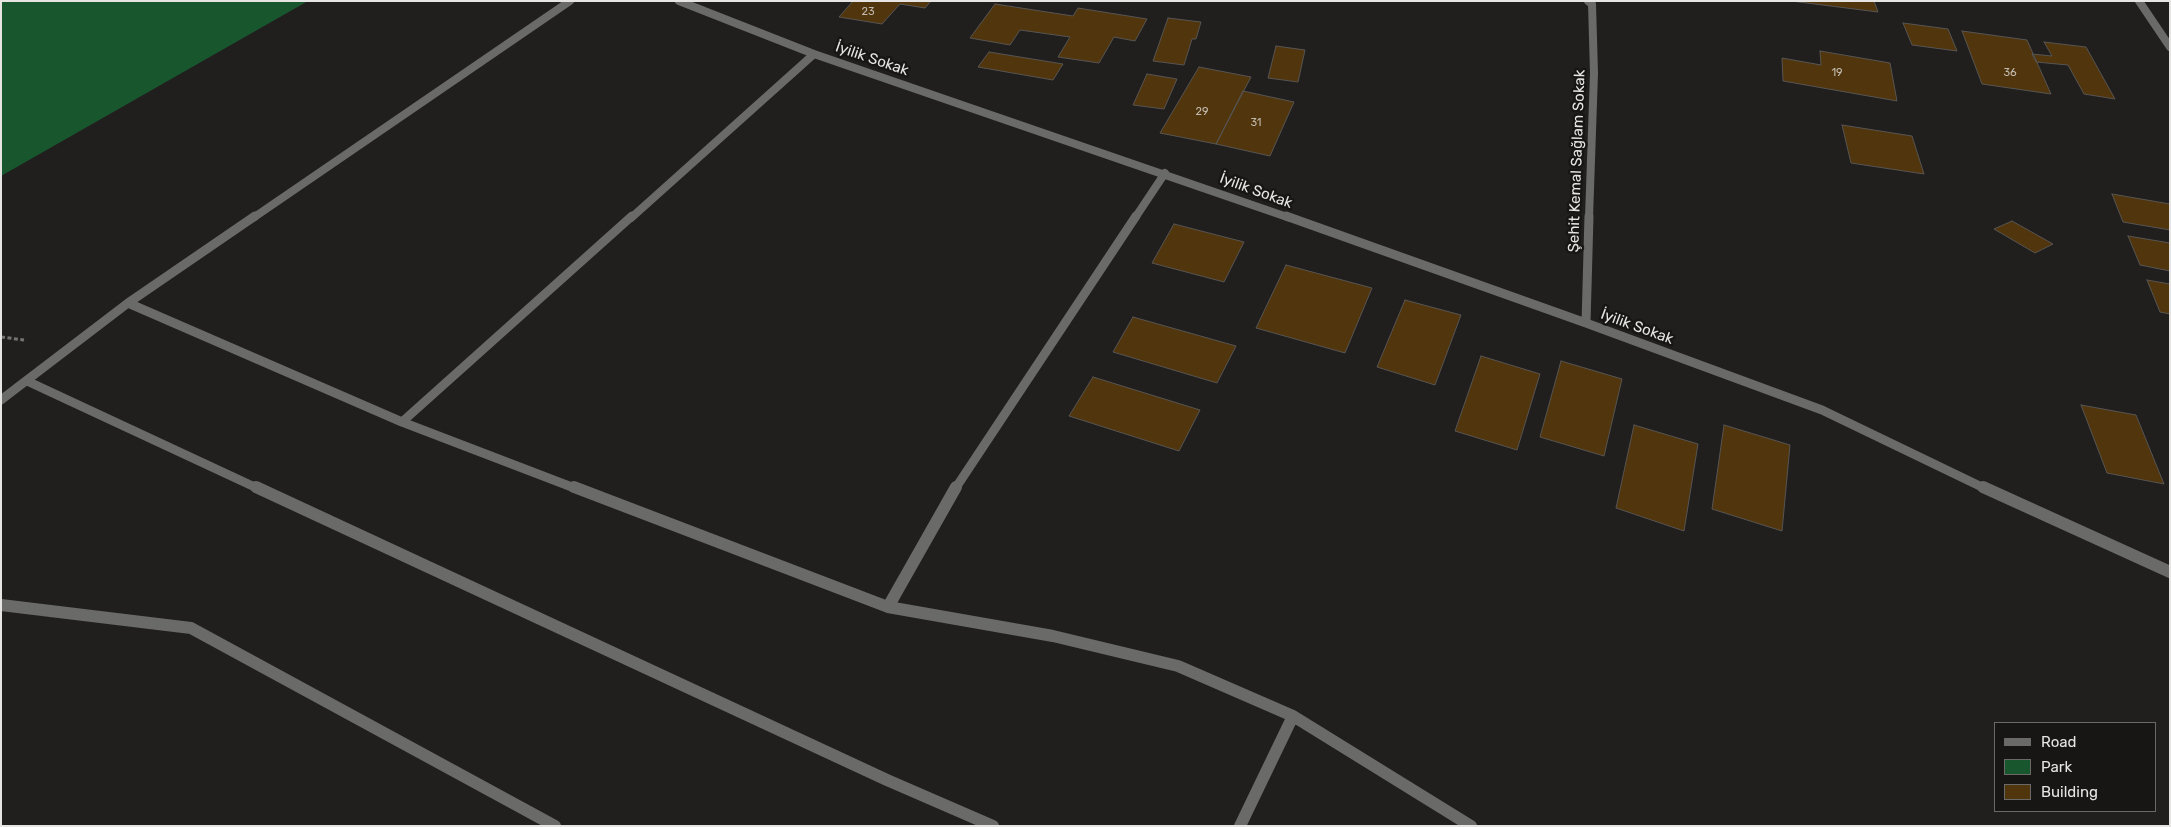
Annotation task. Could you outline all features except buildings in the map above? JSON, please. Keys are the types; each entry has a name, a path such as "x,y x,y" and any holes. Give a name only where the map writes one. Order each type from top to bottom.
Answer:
{"street":[{"path":"1,400 128,303 570,1"},
{"name":"İyilik Sokak","path":"679,1 814,54 1165,173 1586,323 1822,410 2030,510 2170,572"},
{"name":"Şehit Kemal Sağlam Sokak","path":"1586,323 1594,73 1592,4 1588,1"},
{"path":"2139,1 2170,47"},
{"path":"402,422 814,54"},
{"path":"888,607 948,498 1165,173"},
{"path":"128,303 402,422 888,607 1053,636 1178,666 1293,716 1471,826"},
{"path":"27,381 887,780 993,826"},
{"path":"1,606 191,628 555,826"},
{"path":"1240,826 1293,716"}],"green space":[{"path":"1,1 308,1 1,176"}]}
